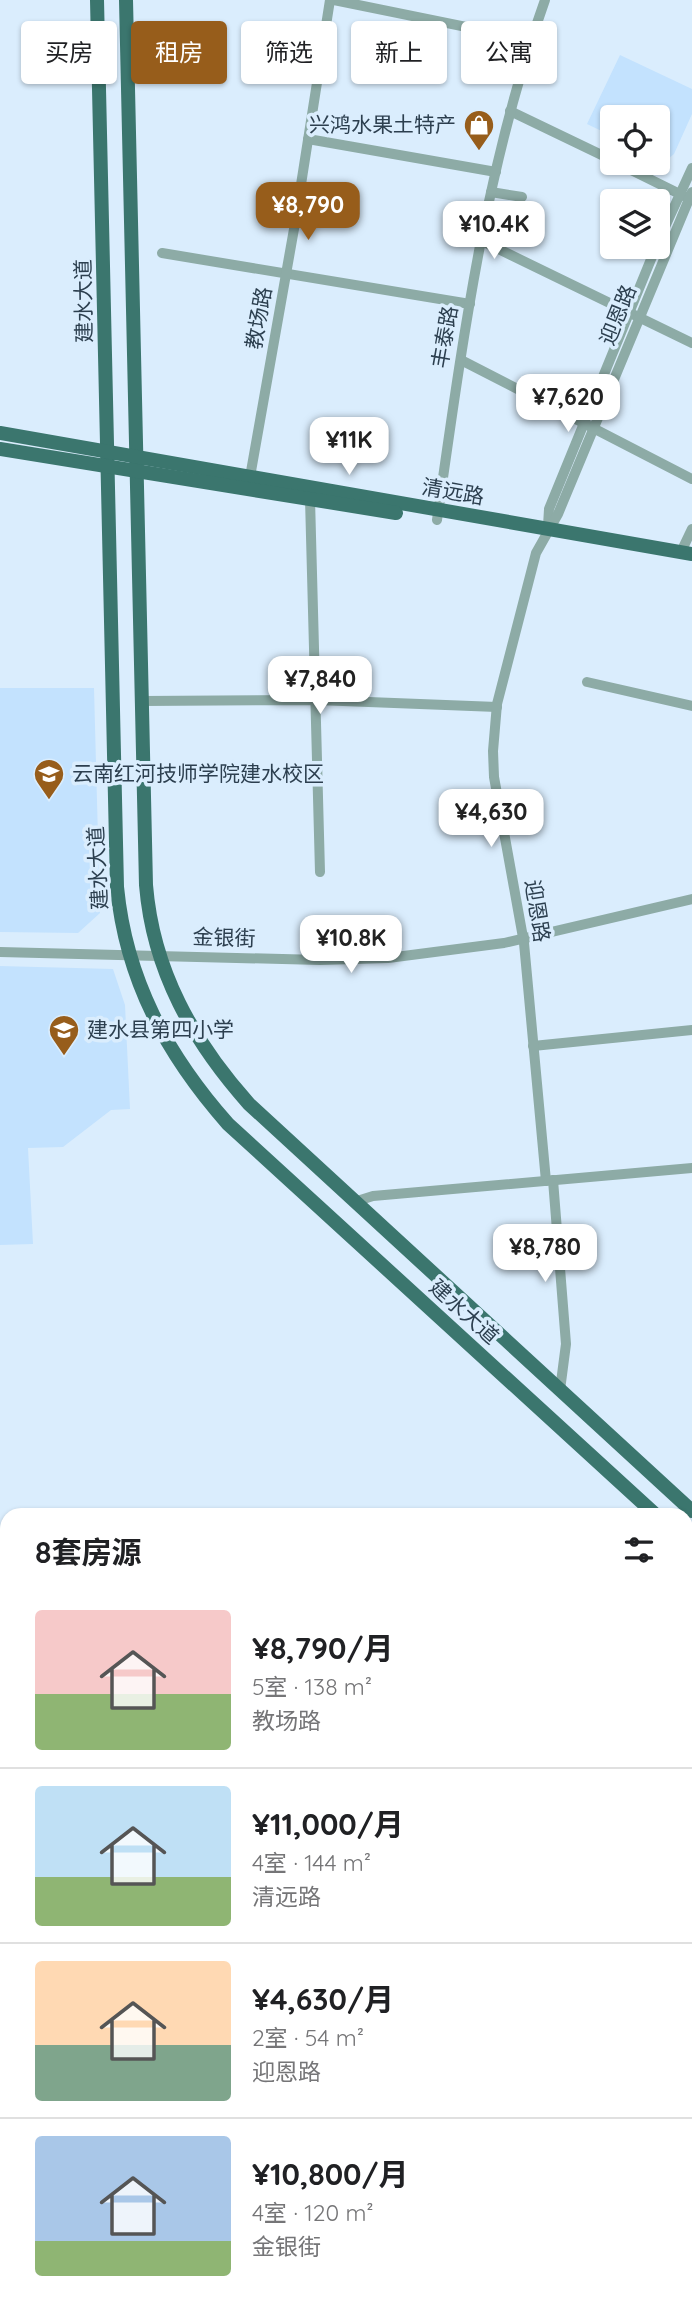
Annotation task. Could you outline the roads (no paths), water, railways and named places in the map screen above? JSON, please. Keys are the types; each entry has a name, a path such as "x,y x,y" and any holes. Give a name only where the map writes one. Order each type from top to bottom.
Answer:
{"main road":[{"name":"建水大道","path":"97,0 117,887 129,955 143,994 166,1042 191,1082 228,1124 648,1508"},
{"name":"建水大道","path":"126,0 146,885 159,956 187,1021 220,1071 267,1122 689,1508"},
{"name":"清远路","path":"0,433 108,459 310,499 437,515"},
{"name":"清远路","path":"0,449 108,459"},
{"name":"清远路","path":"137,464 250,477 692,563"},
{"name":"清远路","path":"545,534 686,553"}],"street":[{"path":"332,0 461,26"},
{"name":"教场路","path":"250,477 332,0"},
{"name":"丰泰路","path":"537,21 545,0"},
{"name":"丰泰路","path":"437,515 470,304 491,192 518,84"},
{"path":"510,111 600,155"},
{"path":"308,139 496,172"},
{"name":"迎恩路","path":"560,1390 566,1344 524,939 494,777 493,751 497,707 536,553 558,514 588,427 634,314 689,196 692,168"},
{"path":"643,175 689,196"},
{"path":"491,192 522,197"},
{"name":"迎恩路","path":"670,224 689,196"},
{"path":"482,241 692,343"},
{"path":"162,253 470,304"},
{"name":"迎恩路","path":"634,314 652,259"},
{"path":"461,360 692,479"},
{"path":"310,499 320,872"},
{"path":"686,553 692,529"},
{"path":"587,682 692,706"},
{"path":"143,701 317,700 497,707"},
{"name":"金银街","path":"0,952 354,960 440,953 524,939 692,899"},
{"path":"533,1045 692,1030"},
{"path":"354,1202 373,1196 692,1168"}],"place":[{"name":"兴鸿水果土特产","path":"479,152"},
{"name":"云南红河技师学院建水校区","path":"49,801"},
{"name":"建水县第四小学","path":"64,1057"}]}
